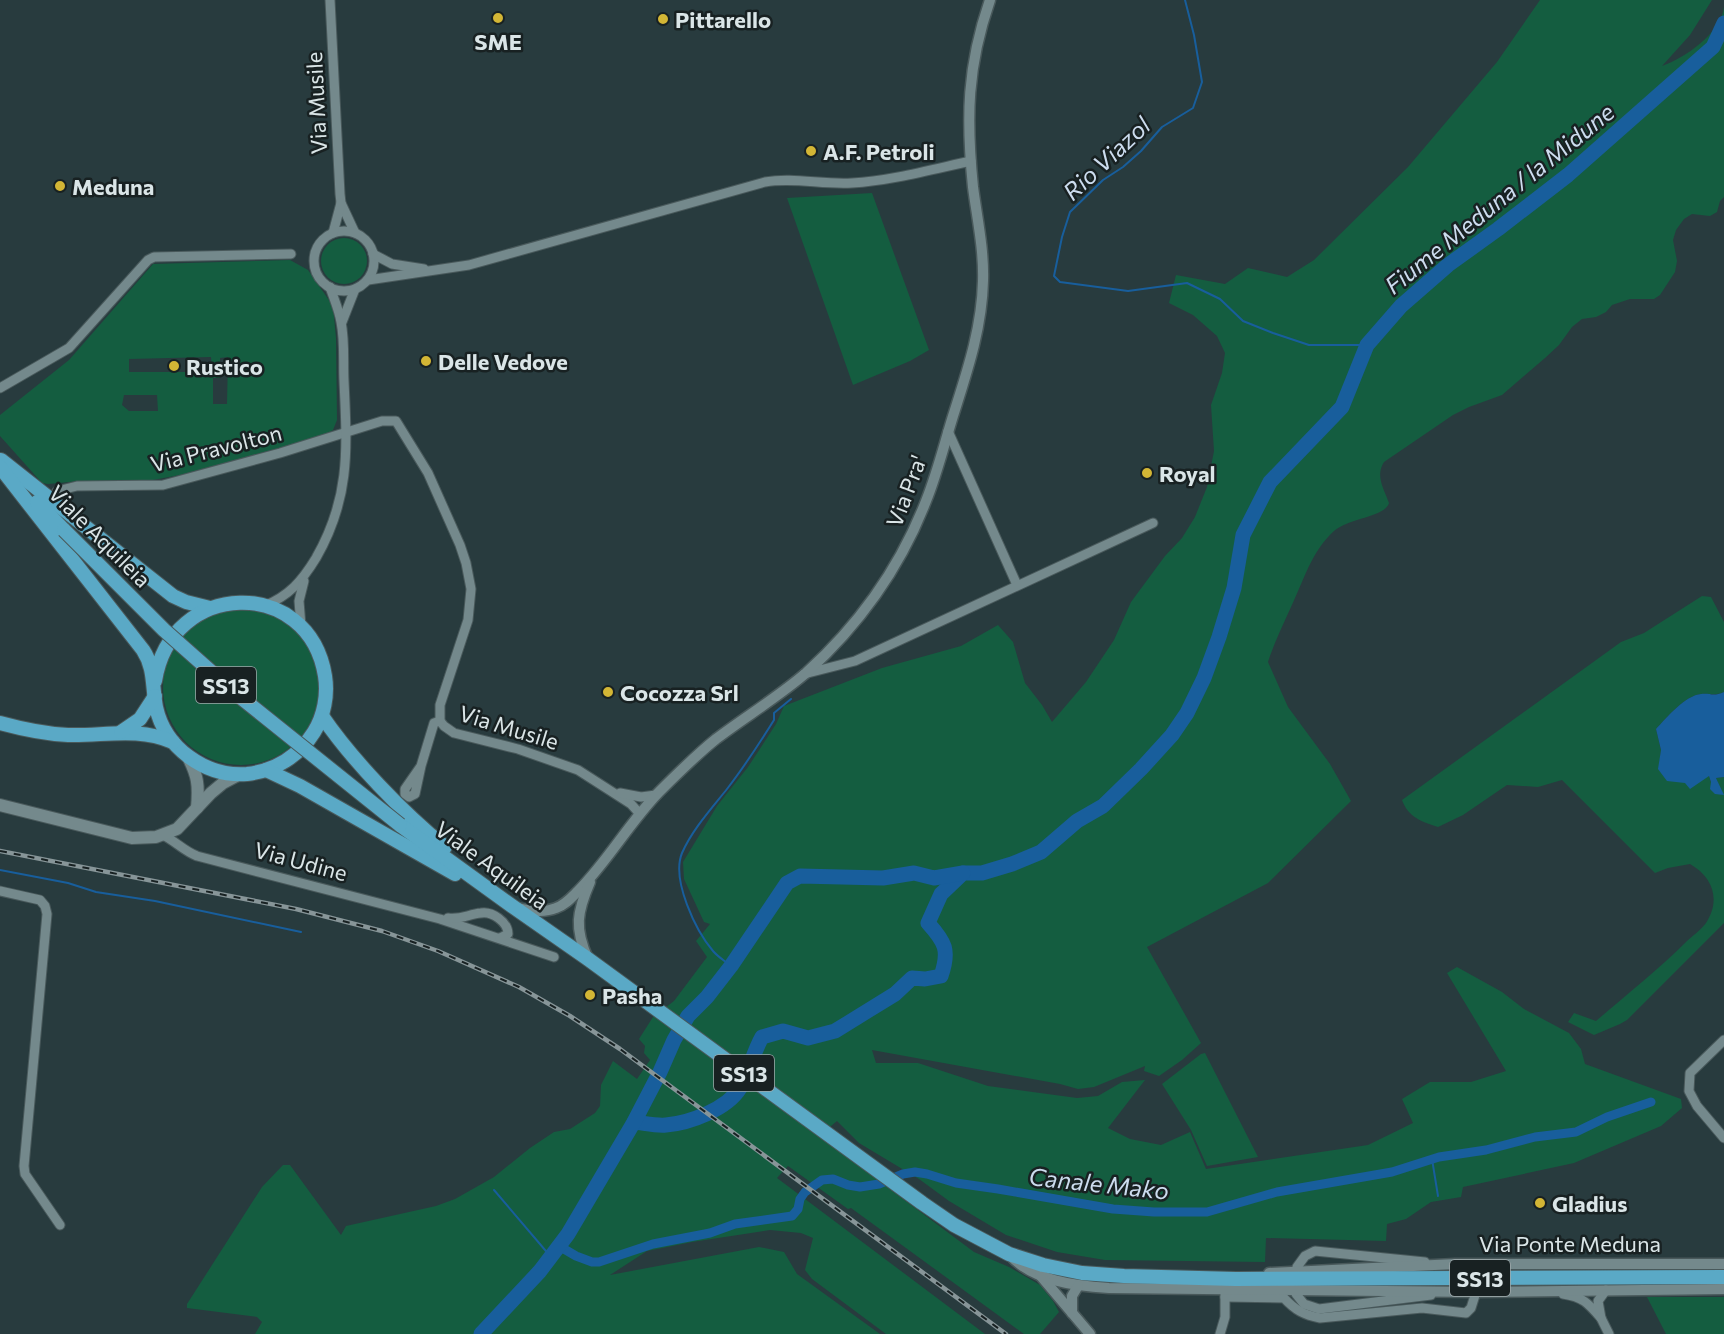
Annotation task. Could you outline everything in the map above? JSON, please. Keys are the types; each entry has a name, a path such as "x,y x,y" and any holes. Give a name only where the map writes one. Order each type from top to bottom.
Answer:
{"main road":[{"name":"Viale Aquileia","path":"0,463 164,630 234,692 400,825 827,1134"},
{"path":"0,463 173,596 210,608"},
{"path":"0,463 143,650 148,658 154,681 160,720 173,742 187,755 212,769 240,774 266,770 290,758 309,739 322,716 326,693 324,669 316,647 302,628 284,615 264,606 231,603 210,608 186,622 172,637 161,655 154,681"},
{"path":"121,732 140,719 155,696"},
{"path":"322,716 360,763 406,811 512,906"},
{"path":"0,723 52,734 84,735 121,732 158,736 173,742"},
{"path":"187,755 196,772 198,785 196,808"},
{"path":"266,770 300,786 512,906"},
{"path":"0,805 132,838 163,836 177,829 223,783 240,774"},
{"name":"Via Ponte Meduna","path":"827,1134 954,1225 1009,1254 1043,1265 1082,1273 1236,1279 1724,1277"}],"street":[{"name":"Via Musile","path":"330,0 341,203"},
{"name":"Via Pra'","path":"512,906 538,911 560,907 592,876 656,795 714,741 804,674 844,636 864,612 894,568 926,500 975,339 983,281 982,250 968,121 975,53 990,0"},
{"path":"368,280 374,267 373,254 366,240 355,233 342,231 333,233 319,245 314,261 319,278 330,287 342,291 355,289 368,280 480,262 765,182 784,179 852,183 971,161"},
{"path":"341,203 355,233"},
{"path":"333,233 341,203"},
{"path":"0,388 69,348 148,260 154,257 291,254"},
{"path":"373,254 392,264 429,270"},
{"path":"264,606 285,596 295,588 307,572 332,527 342,494 346,463 346,433 342,322 330,287"},
{"path":"342,322 355,289"},
{"name":"Via Musile","path":"346,433 390,420 400,425 447,514 466,563 471,589 471,607 440,705 440,721 454,733 557,761 578,770 631,804 640,814"},
{"path":"948,432 1017,585"},
{"name":"Via Pravolton","path":"57,490 77,486 163,485 346,433"},
{"path":"804,674 855,661 1153,523"},
{"path":"302,628 298,601 307,572"},
{"path":"421,766 434,723 440,721"},
{"path":"606,787 629,796 656,795"},
{"path":"182,824 179,835 182,848"},
{"name":"Via Udine","path":"163,836 197,856 411,912 500,938 554,957"},
{"name":"Via Pra'","path":"588,959 582,945 578,922 592,876"},
{"path":"0,891 40,900 47,914 24,1166 25,1174 60,1225"},
{"name":"Via Udine","path":"411,912 452,919 485,912 500,920 508,928 508,934 500,938"},
{"path":"1724,1040 1690,1073 1689,1091 1697,1106 1724,1138"},
{"path":"1297,1267 1305,1256 1315,1251 1455,1264"},
{"name":"Via Ponte Meduna","path":"1009,1254 1018,1264 1040,1275 1078,1286 1284,1298 1292,1307 1305,1315 1320,1318 1422,1308 1466,1313 1471,1308 1476,1292"},
{"name":"Via Ponte Meduna","path":"1236,1279 1257,1273 1455,1264 1724,1264"},
{"path":"1040,1275 1090,1334"},
{"path":"1072,1313 1072,1296 1078,1286"},
{"name":"Via Ponte Meduna","path":"1225,1294 1724,1289"},
{"path":"1600,1318 1598,1301 1606,1290"},
{"name":"Via Ponte Meduna","path":"1545,1291 1580,1298 1588,1303 1609,1334"},
{"name":"Via Ponte Meduna","path":"1296,1294 1304,1304 1319,1309 1457,1292"},
{"path":"1220,1334 1225,1317 1225,1294"}],"green space":[{"path":"1540,0 1712,0 1690,35 1662,66 1691,51 1709,35 1721,17 1724,7 1724,197 1720,201 1717,212 1710,216 1692,214 1684,219 1676,230 1673,240 1677,261 1675,272 1660,295 1654,299 1630,299 1612,305 1606,312 1596,317 1582,319 1572,327 1559,345 1502,395 1453,415 1384,462 1380,477 1389,503 1386,508 1334,531 1319,548 1304,577 1268,662 1288,707 1330,764 1351,801 1268,883 1147,947 1201,1043 1159,1076 1144,1071 1145,1066 1094,1087 1078,1089 872,1050 876,1063 918,1063 988,1086 1077,1098 1098,1096 1122,1082 1145,1080 1108,1128 1130,1139 1161,1145 1190,1132 1206,1169 1368,1145 1413,1123 1402,1099 1430,1082 1471,1082 1506,1071 1447,973 1457,967 1502,992 1524,1009 1569,1033 1581,1049 1585,1064 1681,1099 1682,1108 1661,1126 1574,1163 1463,1187 1461,1197 1431,1202 1406,1219 1387,1224 1386,1241 1266,1238 1265,1262 1105,1260 1057,1252 1006,1235 859,1143 837,1121 819,1136 974,1252 1009,1267 1040,1285 1059,1312 1040,1334 1024,1334 851,1208 848,1209 788,1166 777,1178 985,1334 886,1334 812,1279 805,1270 813,1238 801,1233 770,1230 647,1251 610,1275 759,1247 784,1252 797,1274 880,1334 255,1334 262,1322 257,1317 187,1308 187,1304 262,1187 283,1165 290,1165 341,1235 346,1226 436,1206 455,1199 494,1177 554,1132 570,1129 595,1113 600,1106 601,1085 613,1061 637,1079 650,1060 644,1053 645,1046 639,1039 653,1017 674,1001 707,957 696,941 710,924 704,922 684,879 683,862 717,806 748,767 776,724 784,706 882,668 961,646 998,625 1013,642 1025,683 1052,722 1086,682 1114,640 1131,602 1165,556 1182,538 1195,517 1207,487 1214,451 1211,405 1222,373 1225,353 1217,336 1193,315 1169,303 1176,275 1225,284 1248,268 1287,277 1314,260 1408,167 1497,62"},
{"path":"872,193 929,350 910,361 853,385 787,198"},
{"path":"344,238 360,245 367,261 360,277 344,284 328,277 321,261 328,245"},
{"path":"290,260 308,270 333,306 336,338 337,420 333,430 323,436 180,475 142,482 42,483 0,436 0,415 69,360 153,264","holes":["211,357 212,372 129,372 129,359","228,357 227,404 213,404 213,378 220,378 220,358","124,395 157,395 158,411 129,411 122,405"]},
{"path":"1702,596 1711,597 1724,622 1724,692 1695,695 1689,698 1656,729 1661,750 1659,769 1709,776 1711,782 1723,795 1716,778 1724,777 1724,923 1627,1020 1594,1035 1568,1022 1574,1013 1596,1021 1704,926 1711,914 1714,898 1704,875 1690,864 1655,873 1562,780 1538,787 1507,785 1463,815 1438,827 1412,815 1402,800 1621,642 1644,633"},
{"path":"241,609 256,610 271,615 296,632 313,657 318,672 318,702 313,717 296,742 271,759 256,764 241,765 226,764 211,759 186,742 169,717 164,702 163,687 164,672 169,657 186,632 211,615 226,610"},
{"path":"1205,1053 1258,1157 1207,1166 1191,1130 1162,1084"},
{"path":"1647,1297 1724,1297 1724,1334 1666,1334"}],"water":[{"path":"1724,692 1724,777 1716,778 1724,795 1715,794 1710,789 1709,776 1690,789 1685,783 1667,781 1658,769 1661,750 1656,729 1689,698 1695,695 1715,695"}],"waterway":[{"name":"Rio Viazol","path":"1185,0 1202,82 1193,108 1162,127 1141,151 1103,180 1070,212 1054,276 1060,282 1128,291 1187,283 1220,299 1243,321 1273,333 1309,345 1367,345"},
{"name":"Fiume Meduna / la Midune","path":"634,1122 654,1125 676,1124 707,1114 734,1096 740,1088 762,1037 783,1031 808,1038 835,1031 895,994 912,978 925,979 941,976 945,959 944,947 928,923 941,894 963,873 982,873 1041,852 1077,821 1103,806 1172,735 1187,713 1204,678 1219,637 1234,588 1243,535 1270,482 1342,407 1367,345 1401,306 1448,265 1568,175 1713,47 1724,23"},
{"path":"731,966 713,951 699,931 682,891 679,864 691,836 751,755 774,720 774,713 791,699"},
{"path":"0,870 68,883 96,892 155,901 301,932"},
{"name":"Fiume Meduna / la Midune","path":"481,1334 540,1271 568,1234 634,1122 688,1016 707,997 731,966 787,883 800,876 883,878 914,873 934,878 963,873"},
{"name":"Canale Mako","path":"559,1246 576,1256 599,1262 653,1244 710,1233 735,1224 792,1216 798,1209 800,1199 805,1192 822,1180 833,1179 860,1187 879,1184 903,1174 915,1172 956,1183 1113,1209 1207,1212 1277,1192 1392,1172 1439,1157 1486,1150 1535,1137 1576,1132 1607,1117 1651,1102"},
{"path":"1432,1159 1438,1196"},
{"path":"494,1190 551,1257"}],"railway":[{"path":"0,851 296,909 382,931 438,951 519,987 570,1016 620,1049 1006,1334"}],"place":[{"name":"SME","path":"498,18"},
{"name":"Pittarello","path":"663,19"},
{"name":"A.F. Petroli","path":"811,151"},
{"name":"Meduna","path":"60,186"},
{"name":"Delle Vedove","path":"426,361"},
{"name":"Rustico","path":"174,366"},
{"name":"Royal","path":"1147,473"},
{"name":"Cocozza Srl","path":"608,692"},
{"name":"Pasha","path":"590,995"},
{"name":"Gladius","path":"1540,1203"}]}
